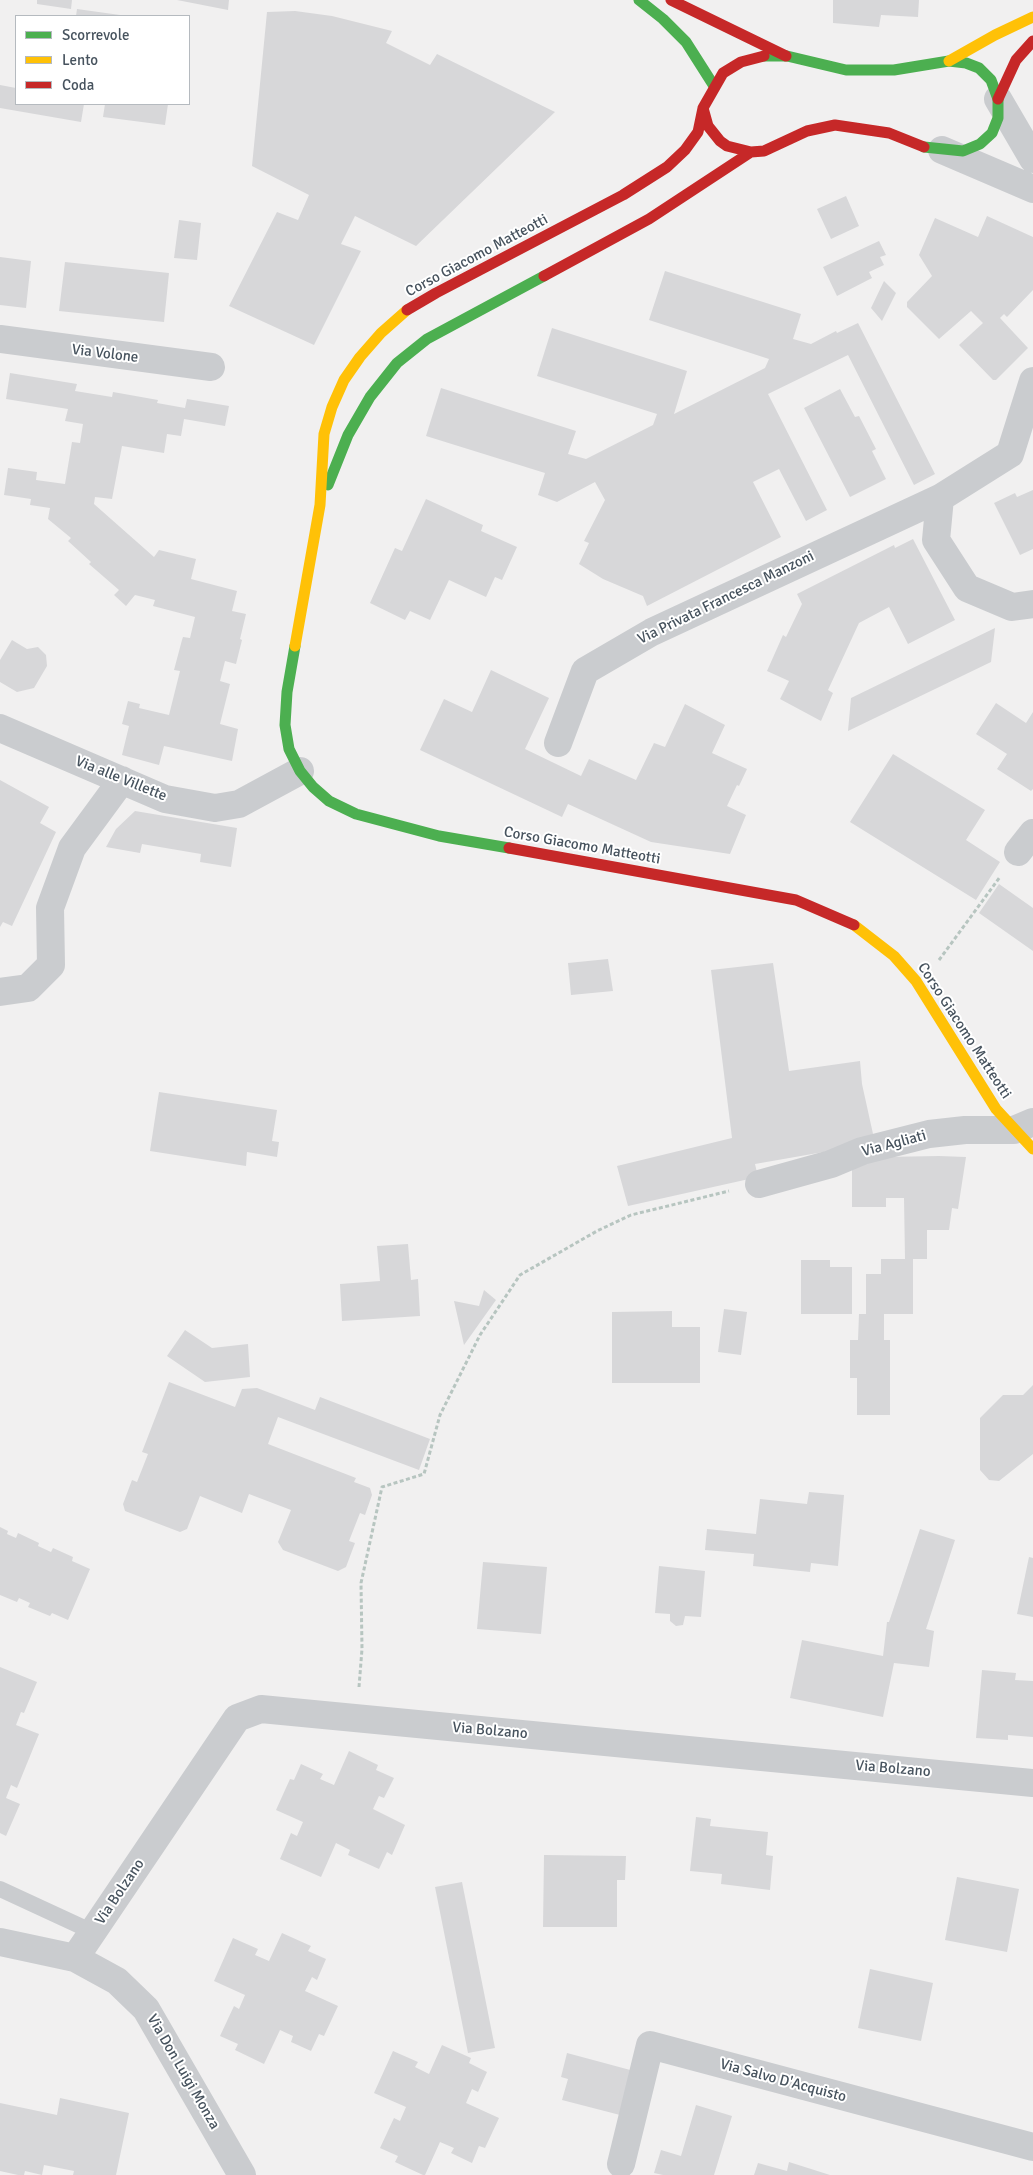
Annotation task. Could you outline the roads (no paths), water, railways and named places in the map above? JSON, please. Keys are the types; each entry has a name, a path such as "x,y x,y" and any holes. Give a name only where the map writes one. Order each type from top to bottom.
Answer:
{"main road":[{"path":"639,0 663,19 686,42 714,86"},
{"path":"671,0 787,56 846,70 894,70 949,61 966,63 979,68 991,80 998,99 998,118 992,133 980,144 963,151 925,147 889,133 835,125 807,131 773,148 750,152 727,146 720,142 708,126 703,108"},
{"path":"949,61 995,35 1033,18"},
{"path":"998,99 1016,60 1033,42"},
{"name":"Corso Giacomo Matteotti","path":"787,56 764,56 741,62 723,73 703,108 698,132 685,150 667,167 623,195 436,293 406,311 381,333 360,356 344,380 332,407 324,434 320,505 287,700 285,725 289,748 300,771 329,801 356,814 439,836 796,900 852,923 894,956 916,981 989,1098 1027,1134"},
{"name":"Corso Giacomo Matteotti","path":"320,505 348,435 370,397 405,357 427,339 465,317 649,219 750,152"}],"street":[{"path":"998,99 1033,159"},
{"path":"942,150 1033,189"},
{"name":"Via Volone","path":"0,339 211,367"},
{"name":"Via Privata Francesca Manzoni","path":"558,742 585,671 652,632 940,498 1010,454 1033,381"},
{"path":"940,498 936,540 967,588 1012,608 1033,604"},
{"name":"Via alle Villette","path":"0,728 166,799 215,808 239,804 300,771"},
{"path":"0,992 28,988 51,965 50,908 72,848 122,780"},
{"name":"Via Agliati","path":"759,1184 831,1164 862,1152 929,1134 965,1130 1027,1134"},
{"name":"Via Bolzano","path":"75,1958 238,1718 261,1709 1033,1783"},
{"name":"Via Don Luigi Monza","path":"0,1942 75,1958 117,1981 146,2009 242,2175"},
{"name":"Via Salvo D'Acquisto","path":"621,2164 650,2045 1033,2147"}],"lane":[{"path":"0,1889 93,1932"}]}
